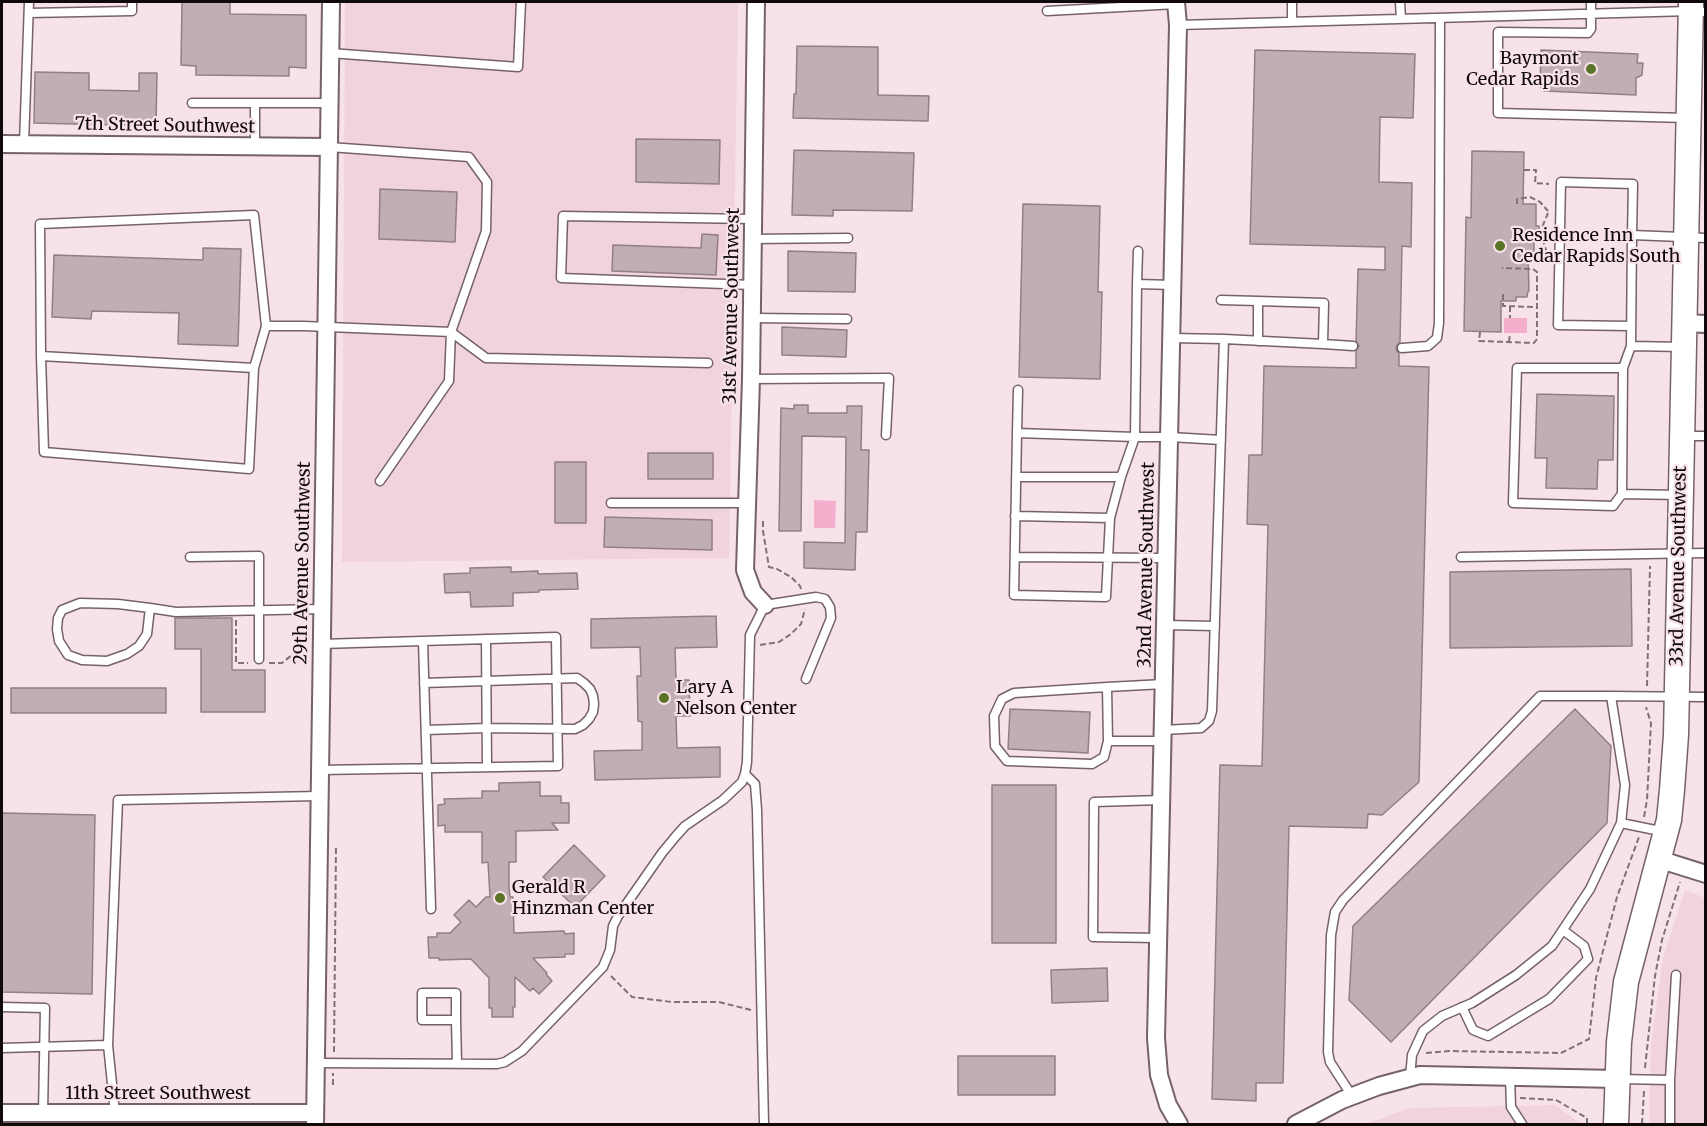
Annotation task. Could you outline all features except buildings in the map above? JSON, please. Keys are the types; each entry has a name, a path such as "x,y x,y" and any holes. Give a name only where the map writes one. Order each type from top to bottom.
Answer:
{"street":[{"name":"29th Avenue Southwest","path":"315,1119 331,2"},
{"name":"31st Avenue Southwest","path":"756,2 751,379 745,570 753,592 765,605"},
{"name":"32nd Avenue Southwest","path":"1176,3 1179,25 1156,1038 1159,1075 1168,1105 1179,1125"},
{"name":"33rd Avenue Southwest","path":"1616,1125 1619,1042 1626,982 1669,820 1672,790 1682,435 1696,237 1689,118 1696,8"},
{"name":"7th Street Southwest","path":"2,144 329,147"},
{"path":"1658,859 1706,874"},
{"path":"1296,1125 1342,1100 1379,1086 1420,1075 1618,1079"},
{"name":"11th Street Southwest","path":"2,1113 115,1113 225,1119 315,1119"}],"lane":[{"path":"24,144 29,2"},
{"path":"29,13 132,11 132,2"},
{"path":"330,53 518,67 521,2"},
{"path":"1292,2 1293,22"},
{"path":"1400,2 1401,19"},
{"path":"1591,2 1591,29 1588,33 1498,32 1497,113 1689,118"},
{"path":"1047,11 1176,3"},
{"path":"1179,25 1591,14 1696,8"},
{"path":"1402,348 1428,346 1437,338 1439,323 1440,18"},
{"path":"192,103 330,103"},
{"path":"255,103 255,146"},
{"path":"329,147 469,157 487,182 486,231 451,332 449,381 380,482"},
{"path":"1623,368 1517,368 1514,503 1613,506 1623,494 1623,368 1631,346 1633,183 1561,182 1558,325 1630,326"},
{"path":"254,215 266,326 254,368 249,469 44,452 41,356 40,224 254,215"},
{"path":"752,219 563,216 561,278 752,285"},
{"path":"1632,235 1696,237"},
{"path":"752,239 848,238"},
{"path":"1018,390 1014,595 1106,597 1110,518 1135,437 1138,251"},
{"path":"1137,284 1173,285"},
{"path":"1221,300 1324,303 1323,344"},
{"path":"1258,301 1258,341"},
{"path":"752,318 847,319"},
{"path":"266,326 451,332 486,358 708,363"},
{"path":"1631,346 1691,331"},
{"path":"1172,338 1353,346"},
{"path":"1108,741 1202,728 1209,721 1212,711 1224,339"},
{"path":"41,356 254,368"},
{"path":"751,379 888,378 886,435"},
{"path":"1017,433 1221,440"},
{"path":"1682,435 1706,436"},
{"path":"1016,477 1121,477"},
{"path":"1623,494 1681,495"},
{"path":"611,503 747,503"},
{"path":"1015,516 1110,518"},
{"path":"1461,557 1706,553"},
{"path":"190,556 259,556 259,660"},
{"path":"1015,557 1167,558"},
{"path":"316,1063 497,1064 514,1058 603,967 618,916 662,853 685,826 736,789 746,774 750,634 765,605 816,597 825,598 830,607 831,618 806,679"},
{"path":"150,608 147,634 139,646 127,654 106,661 82,660 68,655 59,641 58,618 62,610 80,603 118,604 150,608 176,612 322,609"},
{"path":"1165,625 1215,626"},
{"path":"319,770 558,766 556,638 321,644"},
{"path":"486,639 487,767"},
{"path":"423,641 431,909"},
{"path":"424,683 576,678 590,689 594,704 589,719 575,729 426,730"},
{"path":"1107,687 1108,741 1104,757 1092,764 1007,761 994,746 994,716 1002,699 1014,693 1107,687 1164,684"},
{"path":"1352,1096 1330,1062 1328,1052 1331,935 1335,912 1343,900 1540,696 1706,697"},
{"path":"1410,1078 1412,1055 1423,1031 1442,1016 1462,1007 1516,975 1552,946 1590,889 1621,823 1625,785 1611,696"},
{"path":"746,774 755,784 758,810 764,1125"},
{"path":"115,1113 108,1045 118,800 319,796"},
{"path":"1158,938 1093,937 1094,802 1161,801"},
{"path":"1621,823 1666,832"},
{"path":"1462,1007 1473,1030 1488,1036 1549,999 1588,959 1584,945 1563,930"},
{"path":"1670,1125 1676,975"},
{"path":"456,1020 422,1020 422,993 456,993 457,1064"},
{"path":"2,1007 45,1008 43,1113"},
{"path":"2,1048 108,1045"},
{"path":"1510,1077 1511,1107 1522,1125"},
{"path":"1618,1079 1671,1080"}],"path":[{"path":"1524,170 1536,170 1535,183 1552,184"},
{"path":"1517,204 1517,199 1530,197 1540,202 1549,212"},
{"path":"1549,257 1544,245 1543,223 1551,206"},
{"path":"1480,332 1479,341 1534,343 1537,339 1538,274 1536,270 1502,268"},
{"path":"1503,294 1503,306 1537,307"},
{"path":"1510,306 1510,318"},
{"path":"1509,342 1510,333"},
{"path":"760,645 778,642 791,634 801,624 805,611 800,586 791,577 769,567 763,519"},
{"path":"1642,1125 1652,999 1660,949 1685,867"},
{"path":"603,967 632,997 672,1002 719,1002 761,1012"},
{"path":"1510,1097 1557,1100 1587,1118 1587,1125"}],"shaded area":[{"path":"345,2 738,2 729,558 342,562"},
{"path":"1504,318 1527,318 1527,333 1504,333"},
{"path":"814,500 836,501 835,528 814,528"},
{"path":"1685,890 1705,898 1705,1124 1649,1124 1651,1043 1663,958"},
{"path":"1555,1105 1580,1124 1366,1124 1409,1108"}],"place":[{"name":"Baymont Cedar Rapids","path":"1591,69"},
{"name":"Residence Inn Cedar Rapids South","path":"1500,246"},
{"name":"Lary A Nelson Center","path":"664,698"},
{"name":"Gerald R Hinzman Center","path":"500,898"}]}
